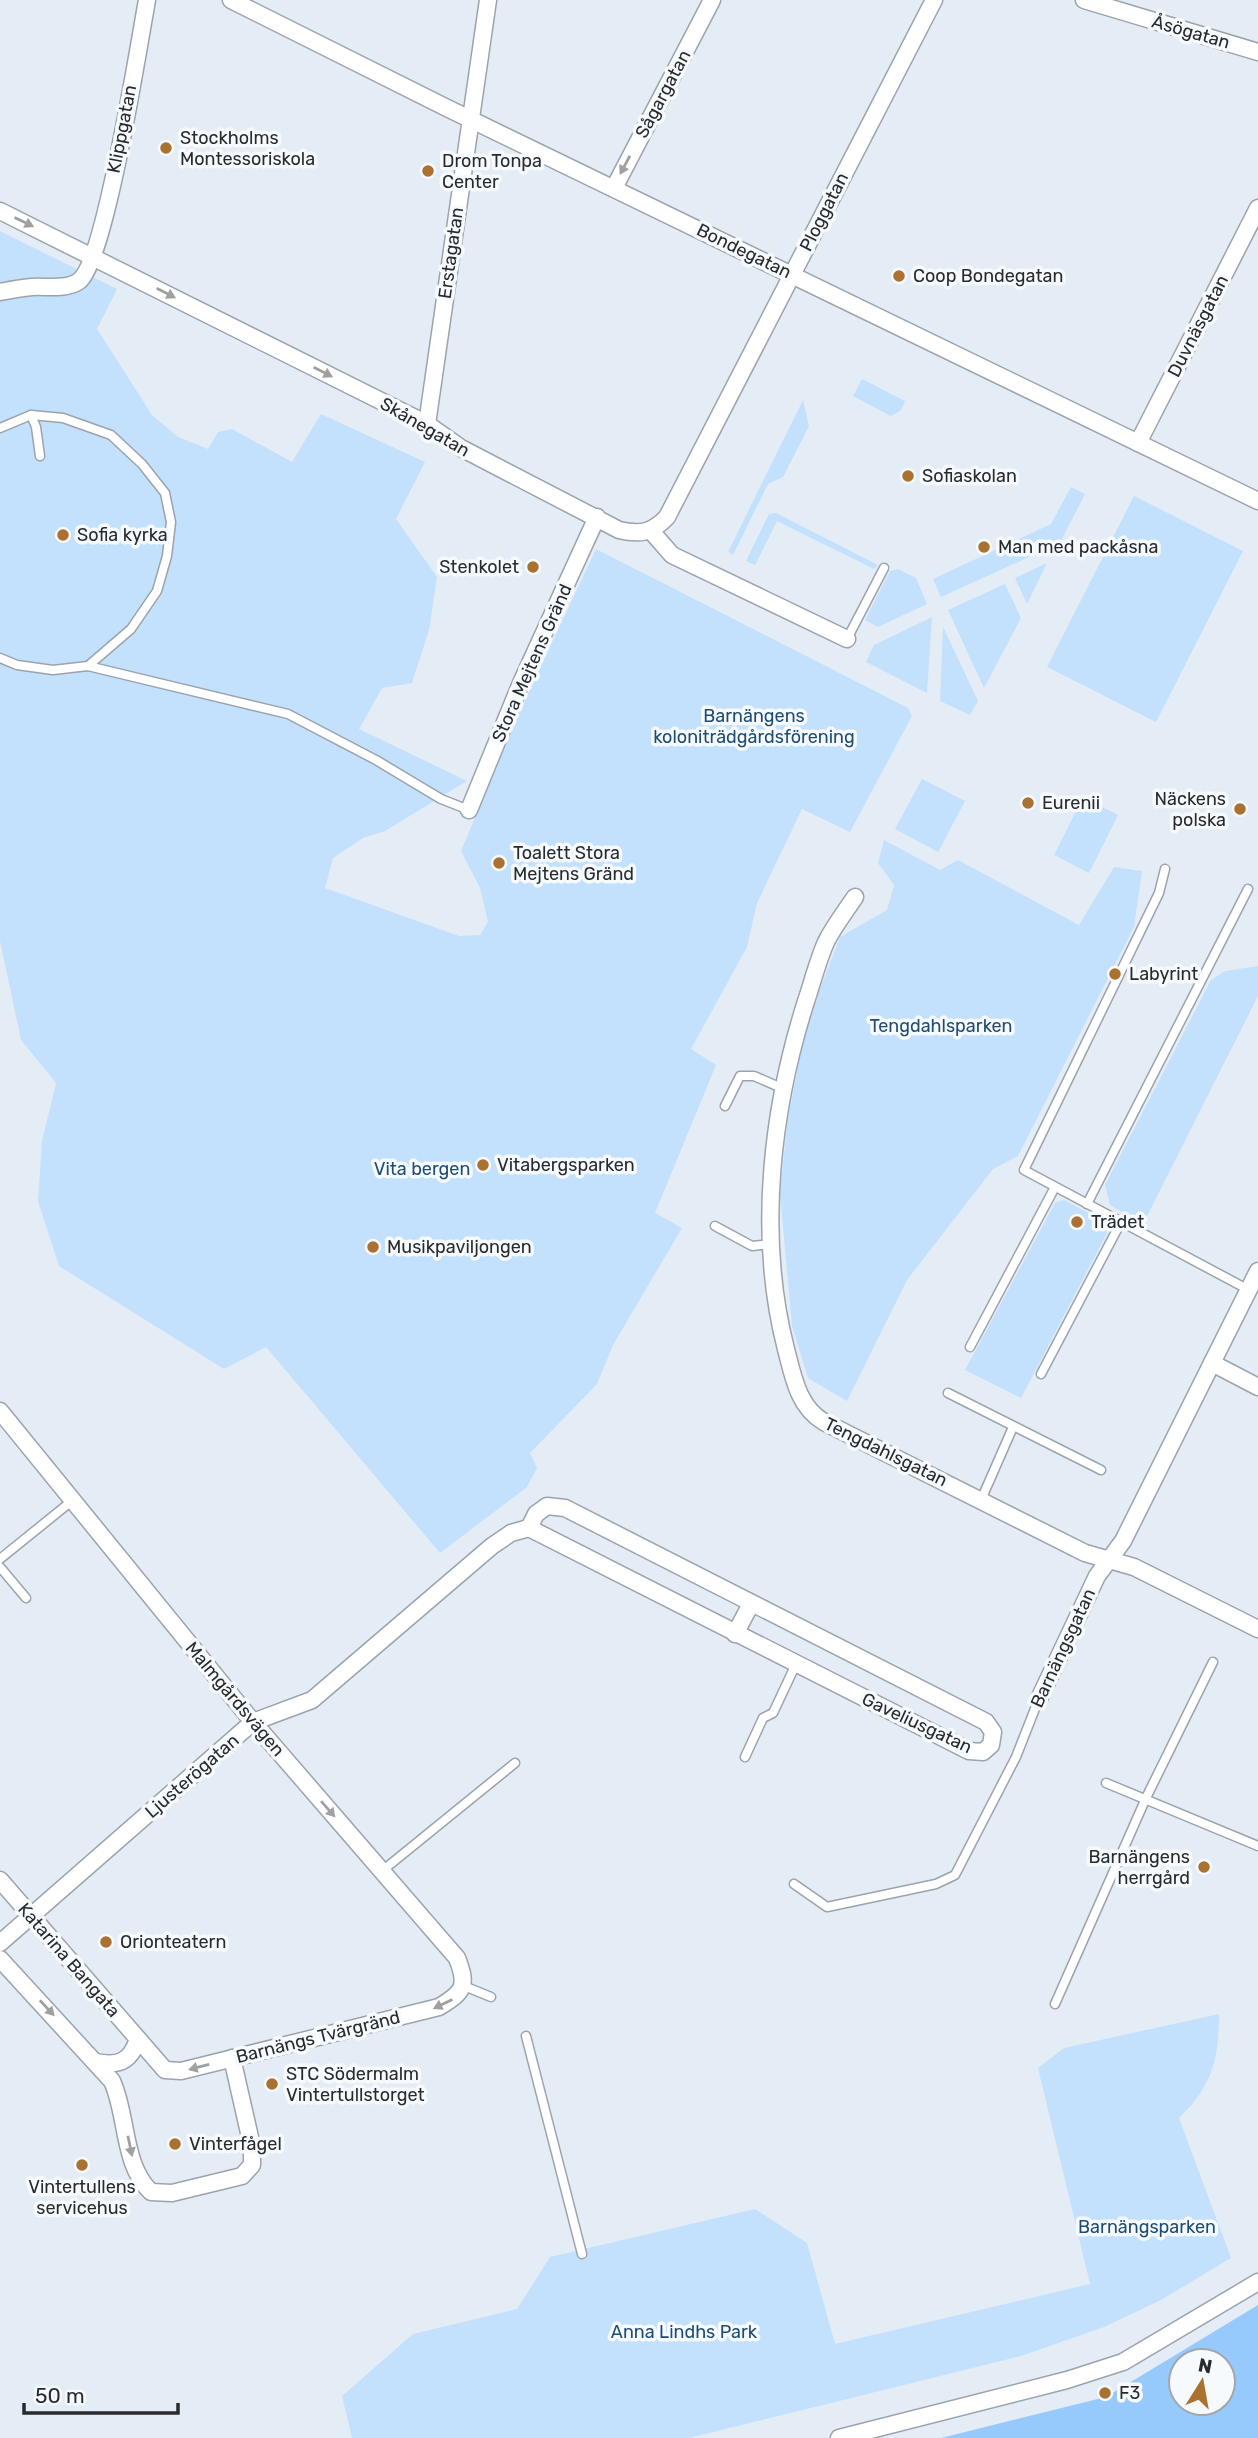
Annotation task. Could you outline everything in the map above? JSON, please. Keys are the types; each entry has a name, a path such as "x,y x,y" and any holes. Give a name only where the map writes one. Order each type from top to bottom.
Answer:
{"street":[{"name":"Klippgatan","path":"0,292 30,287 68,286 78,282 86,274 103,230 147,0"},
{"name":"Bondegatan","path":"231,0 1138,443 1254,496"},
{"name":"Erstagatan","path":"427,424 488,0"},
{"name":"Sågargatan","path":"614,188 712,0"},
{"name":"Ploggatan","path":"650,531 667,517 933,0"},
{"name":"Åsögatan","path":"1084,0 1258,52"},
{"name":"Duvnäsgatan","path":"1138,443 1258,208"},
{"name":"Skånegatan","path":"0,211 427,424 461,448 620,530 636,534 650,531"},
{"name":"Stora Mejtens Gränd","path":"469,810 521,683 597,517"},
{"path":"650,531 672,555 847,639"},
{"name":"Tengdahlsgatan","path":"855,897 826,943 799,1022 774,1150 772,1244 783,1334 797,1390 814,1416 1085,1553 1134,1567 1258,1629"},
{"name":"Barnängsgatan","path":"1038,1701 1097,1576 1124,1541 1258,1271"},
{"path":"1212,1363 1258,1387"},
{"name":"Malmgårdsvägen","path":"0,1411 253,1722 457,1958 464,1986"},
{"name":"Gaveliusgatan","path":"547,1506 565,1508 751,1604 985,1721 993,1732 991,1745 983,1752 969,1751 529,1528 536,1514 547,1506"},
{"name":"Ljusterögatan","path":"0,1942 32,1917 253,1722 312,1700 492,1546 511,1534 529,1528"},
{"path":"735,1634 751,1604"},
{"name":"Katarina Bangata","path":"0,1880 165,2070"},
{"path":"0,1959 112,2081 118,2093 134,2169 151,2192 172,2193 242,2176 252,2165 252,2146 232,2058"},
{"name":"Barnängs Tvärgränd","path":"165,2070 181,2071 439,2007 456,1997 464,1986"},
{"path":"95,2062 112,2065 123,2061 134,2051 138,2039"},
{"path":"839,2438 1067,2380 1123,2361 1258,2281"}],"lane":[{"path":"31,415 36,427 40,456"},
{"path":"0,428 31,415 63,418 111,435 142,464 165,493 171,522 167,556 157,591 131,629 88,666"},
{"path":"847,639 884,568"},
{"path":"0,658 17,665 53,670 88,666 288,714 376,760 441,799 469,810"},
{"path":"1165,869 1159,893 1024,1170 1250,1290"},
{"path":"1087,1204 1248,889"},
{"path":"725,1106 740,1076 754,1076 785,1089"},
{"path":"970,1347 1055,1187"},
{"path":"1041,1374 1121,1222"},
{"path":"715,1226 752,1246 772,1244"},
{"path":"948,1393 1101,1470"},
{"path":"981,1500 1013,1427"},
{"path":"0,1559 73,1500"},
{"path":"0,1567 26,1598"},
{"path":"1055,2004 1146,1798 1213,1662"},
{"path":"745,1757 763,1718 773,1713 796,1664"},
{"name":"Barnängsgatan","path":"794,1885 827,1907 936,1884 956,1875 1016,1757 1038,1701"},
{"path":"382,1871 514,1763"},
{"path":"1106,1783 1258,1846"},
{"path":"464,1986 491,1997"},
{"path":"526,2036 582,2254"}],"green space":[{"name":"Vita bergen","path":"0,231 117,289 97,329 152,415 178,437 208,449 218,432 232,429 292,462 321,414 425,462 396,519 437,577 429,630 412,683 382,688 359,729 467,781 385,831 363,838 333,858 325,888 459,936 480,935 488,922 480,888 461,851 524,702 596,549 908,708 912,716 850,832 802,809 757,903 747,947 691,1049 716,1065 655,1213 682,1228 613,1345 597,1384 530,1453 537,1468 527,1487 440,1553 266,1347 224,1369 59,1266 38,1201 42,1141 56,1083 21,1040 0,941"},
{"path":"862,379 905,401 901,410 891,416 853,396"},
{"path":"803,400 809,426 783,477 768,484 733,555 728,552"},
{"path":"1071,487 1085,494 1060,543 941,597 933,579 1051,524"},
{"path":"1134,496 1243,551 1156,722 1047,667"},
{"path":"776,513 878,565 874,569 777,521 755,565 746,561 769,514"},
{"path":"1047,563 1027,604 1015,578"},
{"path":"898,569 916,578 927,604 878,627 865,620 890,571"},
{"path":"1005,584 1021,618 984,688 948,610"},
{"path":"932,617 927,693 866,662 874,645"},
{"path":"943,627 978,701 970,715 940,701"},
{"path":"922,779 965,801 938,852 895,829"},
{"path":"1083,797 1118,815 1089,873 1054,855"},
{"name":"Tengdahlsparken","path":"884,840 940,870 958,860 1079,925 1114,867 1142,871 1134,927 1018,1156 993,1169 907,1280 847,1401 808,1378 792,1326 780,1194 788,1118 807,1023 840,937 887,910 894,885 878,863"},
{"path":"1258,966 1258,996 1143,1224 1110,1205 1105,1185 1211,980 1225,971"},
{"path":"1064,1200 1103,1221 1107,1233 1021,1398 965,1370 1055,1203"},
{"name":"Anna Lindhs Park","path":"1219,2014 1217,2044 1211,2071 1199,2095 1179,2118 1231,2258 1161,2300 1104,2327 1021,2356 689,2438 352,2438 342,2396 413,2334 517,2309 550,2257 755,2209 807,2243 835,2344 1090,2284 1038,2068 1064,2048"}],"water":[{"path":"1258,2305 1258,2438 941,2438 1106,2397 1167,2360 1167,2417 1237,2417 1237,2347 1189,2347"}],"place":[{"name":"Stockholms Montessoriskola","path":"166,148"},
{"name":"Drom Tonpa Center","path":"428,171"},
{"name":"Coop Bondegatan","path":"899,276"},
{"name":"Sofiaskolan","path":"908,476"},
{"name":"Sofia kyrka","path":"63,535"},
{"name":"Man med packåsna","path":"984,547"},
{"name":"Stenkolet","path":"533,567"},
{"name":"Eurenii","path":"1028,803"},
{"name":"Näckens polska","path":"1240,809"},
{"name":"Toalett Stora Mejtens Gränd","path":"499,863"},
{"name":"Labyrint","path":"1115,974"},
{"name":"Vitabergsparken","path":"483,1165"},
{"name":"Trädet","path":"1077,1222"},
{"name":"Musikpaviljongen","path":"373,1247"},
{"name":"Barnängens herrgård","path":"1204,1867"},
{"name":"Orionteatern","path":"106,1942"},
{"name":"STC Södermalm Vintertullstorget","path":"272,2084"},
{"name":"Vinterfågel","path":"175,2144"},
{"name":"Vintertullens servicehus","path":"82,2165"},
{"name":"F3","path":"1105,2393"}],"park label":[{"name":"Barnängens koloniträdgårdsförening","path":"754,726"},
{"name":"Barnängsparken","path":"1147,2227"}]}
